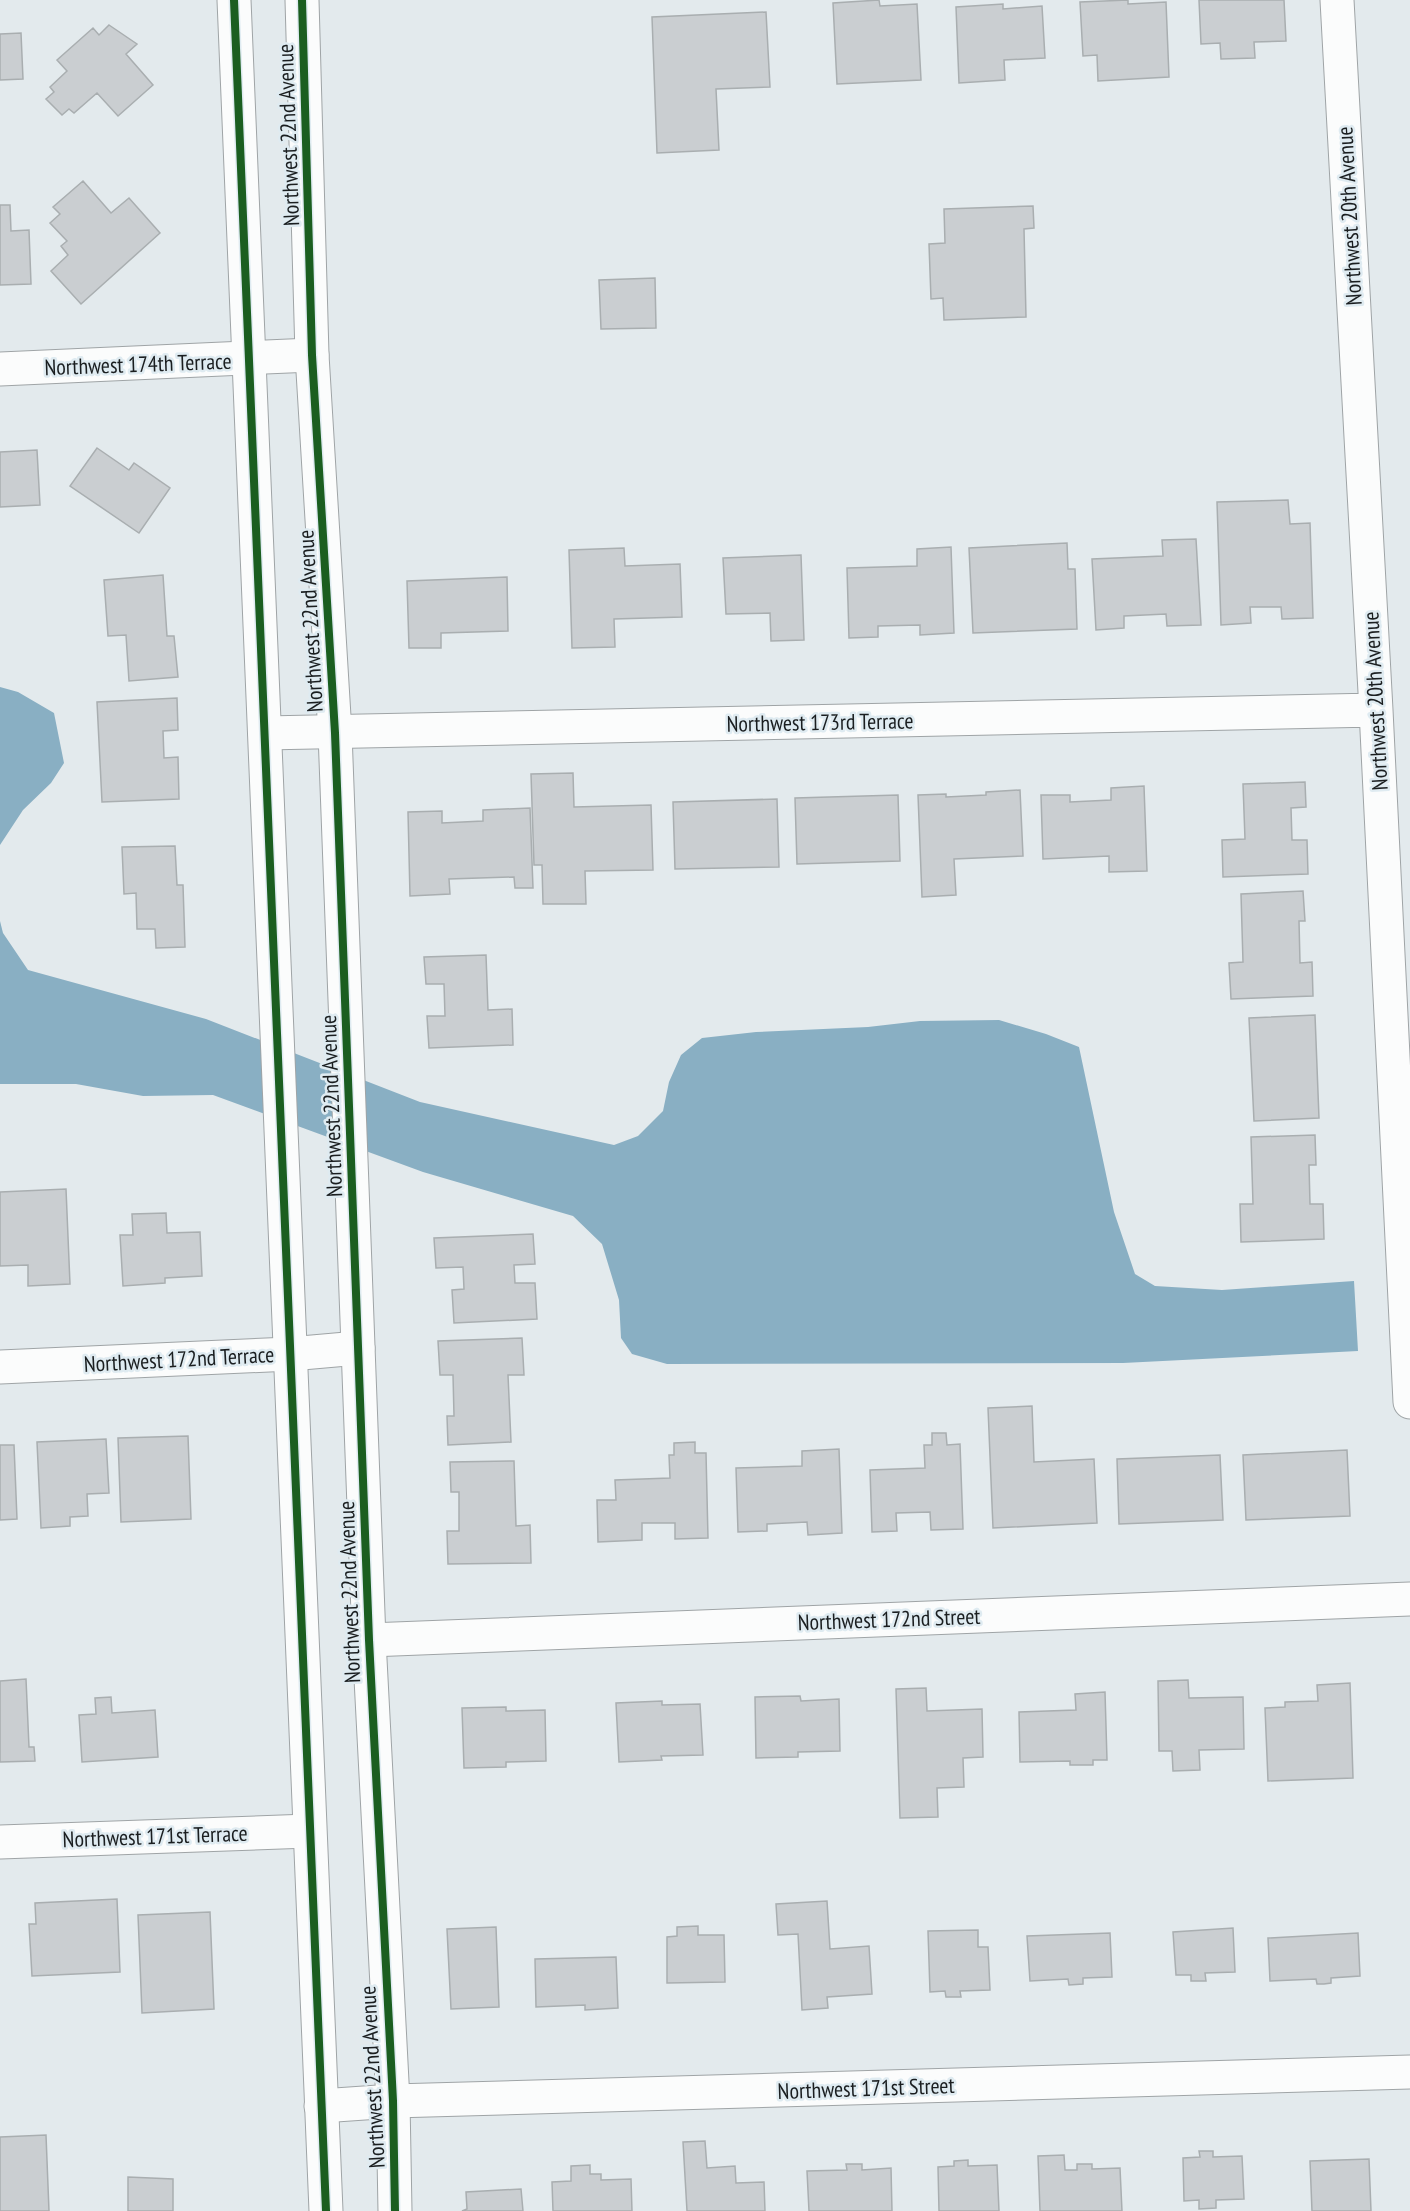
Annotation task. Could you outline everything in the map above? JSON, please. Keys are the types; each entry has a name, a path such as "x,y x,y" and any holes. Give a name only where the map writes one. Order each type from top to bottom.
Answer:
{"street":[{"path":"234,0 326,2211"},
{"name":"Northwest 22nd Avenue","path":"303,0 312,355 335,733 369,1640 393,2102 395,2211"},
{"name":"Northwest 20th Avenue","path":"1337,0 1376,710 1400,1033 1410,1402"},
{"name":"Northwest 174th Terrace","path":"0,369 312,355"},
{"name":"Northwest 173rd Terrace","path":"264,733 1376,710"},
{"name":"Northwest 172nd Terrace","path":"0,1367 290,1354 358,1348"},
{"name":"Northwest 172nd Street","path":"369,1640 1410,1599"},
{"name":"Northwest 171st Terrace","path":"0,1842 309,1830"},
{"name":"Northwest 171st Street","path":"321,2106 1410,2072"}],"water":[{"path":"0,687 18,692 54,713 64,763 51,783 23,810 0,845"},
{"path":"0,921 3,933 28,970 206,1019 420,1102 614,1145 638,1136 663,1111 669,1082 681,1055 702,1038 756,1032 868,1027 920,1021 999,1020 1046,1034 1079,1047 1114,1212 1135,1274 1155,1286 1222,1290 1354,1281 1358,1351 1123,1363 667,1364 632,1354 621,1338 619,1300 602,1244 573,1216 423,1172 213,1095 143,1096 76,1084 0,1084"}],"building":[{"path":"879,0 880,6 917,4 921,80 837,84 833,3"},
{"path":"1128,0 1128,4 1166,2 1169,77 1098,81 1097,55 1083,56 1080,2"},
{"path":"1199,0 1284,0 1286,41 1254,42 1255,58 1221,59 1220,43 1201,44"},
{"path":"1003,4 1003,9 1042,6 1045,58 1004,60 1005,80 959,83 956,7"},
{"path":"766,12 770,87 716,89 719,150 657,153 652,17"},
{"path":"109,25 137,44 126,54 153,85 118,116 97,93 74,113 69,109 62,115 46,99 54,92 50,87 67,71 57,60 93,28 99,35"},
{"path":"21,33 23,79 0,80 0,34"},
{"path":"83,181 111,213 129,198 160,233 81,304 51,271 68,255 61,246 67,241 50,223 60,214 53,207"},
{"path":"0,205 10,205 11,231 29,230 31,284 0,285"},
{"path":"1033,206 1034,228 1024,229 1026,317 944,320 943,298 931,299 929,244 945,243 944,209"},
{"path":"655,278 656,328 601,329 599,280"},
{"path":"97,448 129,470 134,463 170,488 139,533 70,486"},
{"path":"37,450 40,505 0,507 0,452"},
{"path":"1288,500 1290,524 1310,523 1313,618 1282,619 1281,607 1250,607 1251,623 1221,625 1217,502"},
{"path":"1196,539 1201,625 1167,626 1166,614 1124,616 1124,628 1096,630 1092,559 1163,556 1162,540"},
{"path":"1067,543 1068,569 1075,569 1077,629 973,633 969,548"},
{"path":"951,547 954,633 920,635 920,625 878,626 878,637 849,638 847,568 917,566 917,549"},
{"path":"624,548 625,566 680,564 682,617 614,619 615,647 572,648 569,550"},
{"path":"801,555 804,640 771,641 770,613 726,614 723,558"},
{"path":"163,575 167,636 174,636 178,677 129,681 126,635 108,636 104,580"},
{"path":"507,577 508,631 441,633 441,648 409,648 407,581"},
{"path":"177,698 178,730 163,731 164,758 178,757 179,799 102,802 97,702"},
{"path":"573,773 574,807 651,805 653,870 585,871 586,904 543,904 542,865 534,865 531,774"},
{"path":"1305,782 1306,807 1291,808 1292,840 1307,840 1308,874 1223,877 1222,840 1245,839 1243,784"},
{"path":"1144,786 1147,871 1109,872 1109,856 1043,859 1041,795 1070,795 1070,802 1111,800 1111,788"},
{"path":"1020,790 1023,856 954,859 956,895 922,897 918,795 946,794 946,797"},
{"path":"898,795 900,861 797,864 795,798"},
{"path":"777,799 779,867 675,869 673,802"},
{"path":"530,808 533,888 515,888 514,877 449,879 450,894 410,896 408,812 442,811 442,823 483,821 483,810"},
{"path":"175,846 177,885 183,885 185,947 156,948 155,929 137,929 136,893 124,894 122,847"},
{"path":"1303,891 1305,921 1299,921 1300,963 1312,962 1313,996 1231,999 1229,963 1243,962 1241,894"},
{"path":"486,955 488,1010 512,1009 513,1045 429,1048 427,1016 445,1016 444,984 426,984 424,957"},
{"path":"1315,1015 1319,1118 1254,1121 1249,1018"},
{"path":"1315,1135 1316,1165 1309,1165 1310,1204 1323,1204 1324,1239 1241,1242 1240,1204 1253,1204 1251,1137"},
{"path":"66,1189 70,1284 28,1286 28,1265 0,1266 0,1192"},
{"path":"166,1213 167,1233 200,1232 202,1276 165,1278 165,1283 123,1286 120,1235 133,1235 132,1214"},
{"path":"533,1234 535,1264 514,1265 515,1283 535,1283 537,1319 454,1323 452,1290 464,1289 463,1267 436,1268 434,1238"},
{"path":"522,1338 524,1375 508,1375 511,1442 448,1445 447,1416 454,1416 453,1375 440,1375 438,1341"},
{"path":"1032,1406 1034,1462 1094,1459 1097,1523 993,1528 988,1408"},
{"path":"932,1433 946,1433 947,1445 960,1444 963,1529 931,1530 930,1512 896,1513 897,1531 872,1532 870,1470 925,1468 924,1445 932,1445"},
{"path":"188,1436 191,1519 121,1522 118,1438"},
{"path":"106,1439 109,1493 87,1494 88,1516 70,1517 70,1526 41,1528 37,1442"},
{"path":"695,1442 695,1453 706,1453 708,1538 675,1539 675,1523 642,1523 642,1540 598,1542 597,1500 616,1500 615,1480 670,1478 669,1455 674,1455 674,1443"},
{"path":"0,1445 14,1445 17,1519 0,1520"},
{"path":"839,1449 842,1533 808,1535 807,1522 767,1524 767,1531 738,1532 736,1468 802,1466 802,1451"},
{"path":"1347,1450 1350,1516 1246,1520 1243,1455"},
{"path":"1220,1455 1223,1520 1119,1524 1117,1459"},
{"path":"514,1461 516,1526 530,1525 531,1563 448,1564 447,1531 459,1531 459,1492 451,1492 450,1462"},
{"path":"26,1679 29,1747 34,1747 35,1761 0,1762 0,1681"},
{"path":"1188,1680 1189,1698 1243,1697 1244,1749 1199,1750 1200,1770 1173,1771 1172,1751 1159,1751 1158,1681"},
{"path":"1350,1683 1353,1778 1268,1781 1265,1708 1285,1707 1285,1702 1318,1701 1317,1685"},
{"path":"926,1688 927,1711 982,1709 983,1757 963,1758 964,1787 937,1788 938,1817 900,1818 896,1689"},
{"path":"1105,1692 1107,1760 1093,1760 1093,1765 1070,1765 1070,1761 1020,1762 1019,1712 1076,1710 1075,1694"},
{"path":"800,1696 801,1701 839,1699 840,1751 798,1752 798,1757 756,1758 755,1697"},
{"path":"111,1697 112,1713 155,1710 158,1757 82,1762 79,1715 96,1714 95,1698"},
{"path":"662,1701 662,1705 700,1704 703,1755 661,1756 662,1760 619,1762 616,1703"},
{"path":"506,1707 506,1711 545,1710 546,1761 506,1762 506,1767 464,1768 462,1708"},
{"path":"117,1899 120,1972 32,1976 29,1924 36,1924 35,1903"},
{"path":"827,1901 830,1949 869,1946 872,1994 827,1997 828,2008 802,2010 798,1934 778,1935 776,1904"},
{"path":"210,1912 214,2009 142,2013 138,1915"},
{"path":"698,1926 698,1935 724,1935 725,1982 667,1983 667,1937 677,1936 677,1927"},
{"path":"496,1927 499,2007 451,2009 447,1929"},
{"path":"1233,1928 1235,1972 1205,1973 1206,1981 1191,1981 1191,1975 1176,1975 1173,1932"},
{"path":"978,1930 978,1947 988,1947 990,1990 960,1991 961,1997 946,1997 945,1991 930,1992 928,1931"},
{"path":"1110,1933 1112,1977 1083,1978 1083,1984 1069,1985 1068,1979 1030,1981 1027,1936"},
{"path":"1358,1933 1360,1976 1331,1978 1331,1983 1324,1984 1317,1984 1316,1979 1270,1981 1268,1938"},
{"path":"616,1957 618,2008 585,2010 585,2005 536,2007 535,1959"},
{"path":"46,2135 49,2211 0,2211 0,2137"},
{"path":"705,2141 707,2168 735,2166 736,2183 764,2182 765,2211 687,2211 683,2142"},
{"path":"1199,2151 1213,2151 1213,2157 1242,2156 1244,2199 1216,2200 1216,2208 1199,2209 1199,2200 1184,2201 1183,2158 1200,2157"},
{"path":"1064,2155 1065,2170 1077,2170 1077,2164 1092,2164 1092,2169 1120,2168 1122,2211 1040,2211 1038,2156"},
{"path":"1369,2159 1371,2211 1312,2211 1310,2161"},
{"path":"968,2160 968,2166 997,2165 999,2211 939,2211 938,2167 954,2166 954,2161"},
{"path":"846,2164 862,2164 862,2170 891,2168 892,2211 809,2211 807,2171 847,2170"},
{"path":"590,2165 590,2174 601,2174 601,2180 631,2179 632,2211 553,2211 552,2182 571,2181 571,2166"},
{"path":"128,2177 173,2179 173,2211 128,2211"},
{"path":"521,2189 523,2211 462,2211 467,2209 466,2192"}],"cycle path":[{"path":"234,0 326,2211"},
{"path":"302,0 312,355 335,733 369,1640 393,2101 395,2211"}]}
